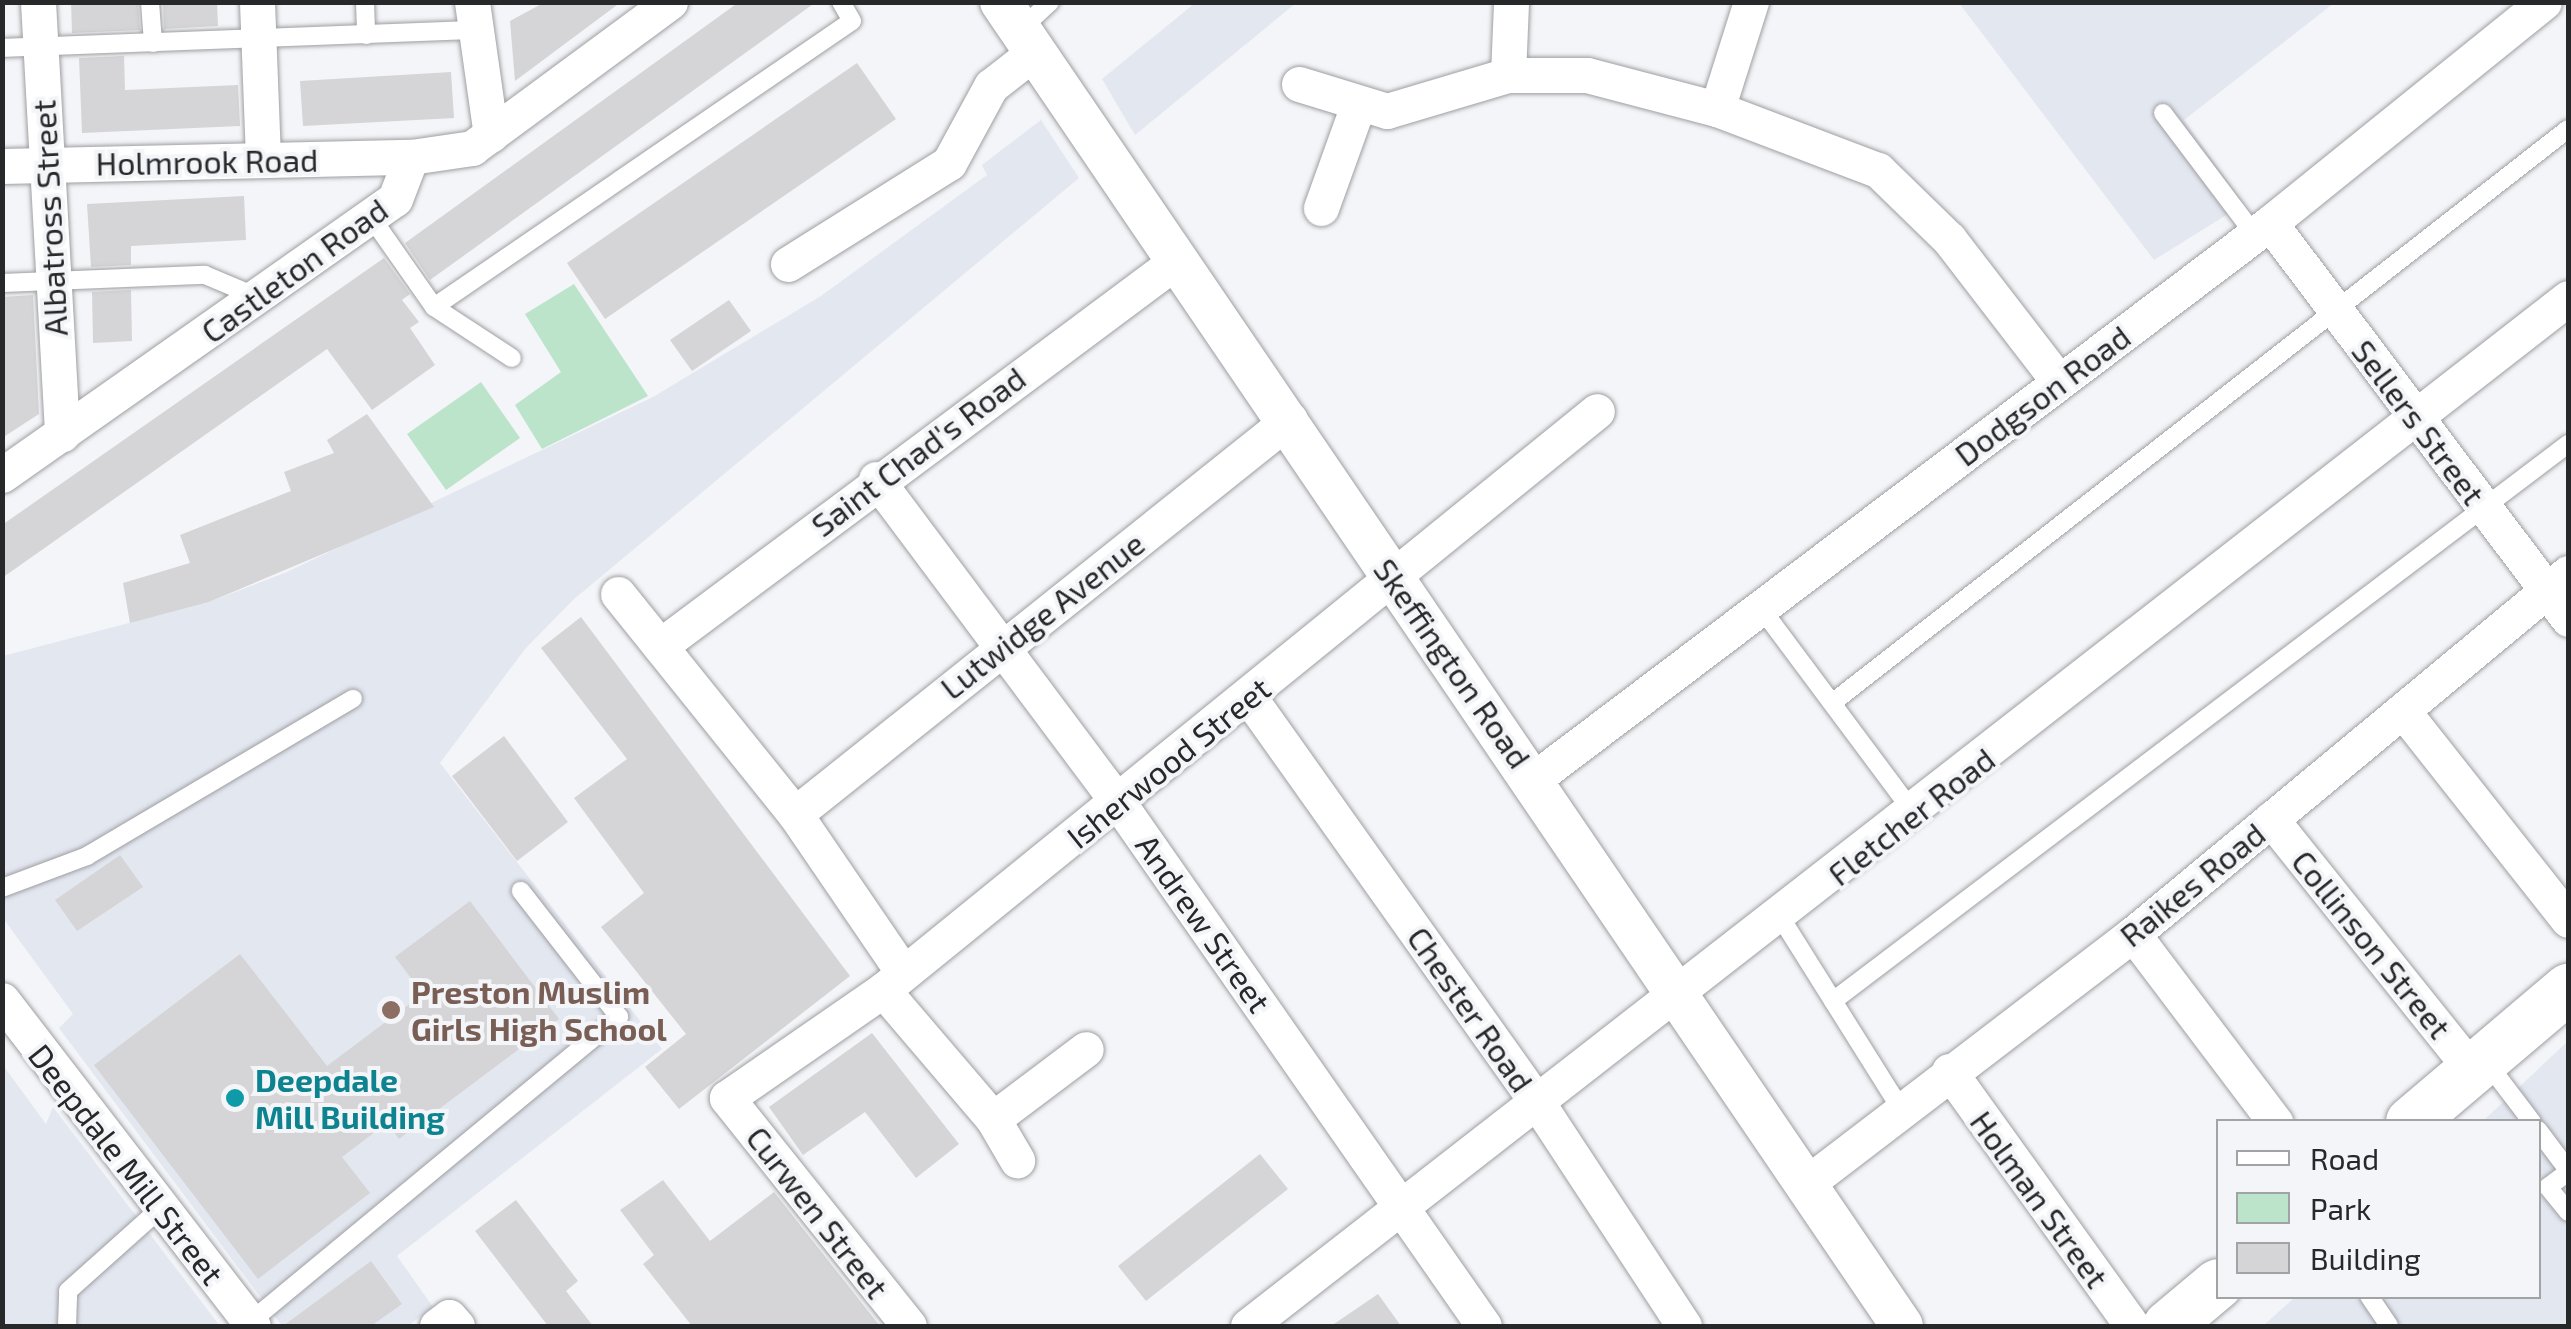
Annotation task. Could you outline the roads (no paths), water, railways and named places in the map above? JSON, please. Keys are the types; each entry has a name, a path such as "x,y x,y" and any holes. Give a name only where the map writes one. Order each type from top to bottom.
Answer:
{"main road":[{"path":"2415,1119 2568,989"},
{"path":"2165,1324 2216,1286"}],"street":[{"name":"Albatross Street","path":"38,2 43,165 62,434"},
{"path":"258,2 264,158"},
{"path":"412,156 472,148 670,2"},
{"path":"1508,75 1511,2"},
{"path":"1717,109 1752,2"},
{"name":"Dodgson Road","path":"1534,779 2263,229 2544,2"},
{"path":"474,16 491,135"},
{"path":"788,264 949,163 1026,22"},
{"name":"Skeffington Road","path":"1026,22 1394,582 1534,779 1902,1326"},
{"path":"1298,84 1357,108 1387,112 1508,75 1587,75 1717,109 1878,170 1949,239 2060,382"},
{"path":"1321,208 1357,108"},
{"name":"Holmrook Road","path":"2,166 412,156"},
{"name":"Castleton Road","path":"2,475 395,199 412,156"},
{"name":"Sellers Street","path":"2263,229 2336,313 2485,509 2558,582 2568,619"},
{"name":"Saint Chad's Road","path":"660,646 876,479 1179,259"},
{"name":"Fletcher Road","path":"1248,1326 1679,998 2568,298"},
{"name":"Isherwood Street","path":"727,1098 892,980 1118,802 1394,582 1598,411"},
{"name":"Lutwidge Avenue","path":"795,814 1290,419"},
{"name":"Andrew Street","path":"876,479 1118,802 1405,1206 1484,1326"},
{"name":"Raikes Road","path":"1806,1184 2132,934 2558,582"},
{"path":"618,594 795,814 892,980 1017,1160"},
{"name":"Chester Road","path":"1249,697 1539,1106 1684,1326"},
{"path":"2402,710 2568,920"},
{"name":"Collinson Street","path":"2271,819 2479,1064"},
{"path":"2132,934 2273,1119"},
{"name":"Deepdale Mill Street","path":"2,1000 252,1324"},
{"path":"992,1119 1086,1049"},
{"name":"Holman Street","path":"1949,1071 2165,1324"},
{"name":"Curwen Street","path":"727,1098 908,1326"}],"lane":[{"path":"150,2 153,43"},
{"path":"364,2 366,35"},
{"path":"434,307 852,20 842,2"},
{"path":"2,48 366,35 474,16"},
{"path":"2163,113 2263,229"},
{"path":"1832,703 2568,130"},
{"path":"371,217 434,307 512,358"},
{"path":"2,284 205,274 257,298"},
{"path":"1832,1001 2568,444"},
{"path":"1760,608 1914,813"},
{"path":"2,888 86,856 353,699"},
{"path":"252,1324 619,1017 521,890"},
{"path":"1781,918 1901,1109"},
{"path":"2479,1064 2529,1119"},
{"path":"2541,1134 2568,1171 2548,1187 2568,1212"},
{"path":"66,1326 68,1291 162,1207"},
{"path":"2371,1299 2389,1326"}],"place":[{"name":"Preston Muslim Girls High School","path":"391,1010"},
{"name":"Deepdale Mill Building","path":"235,1098"}]}
